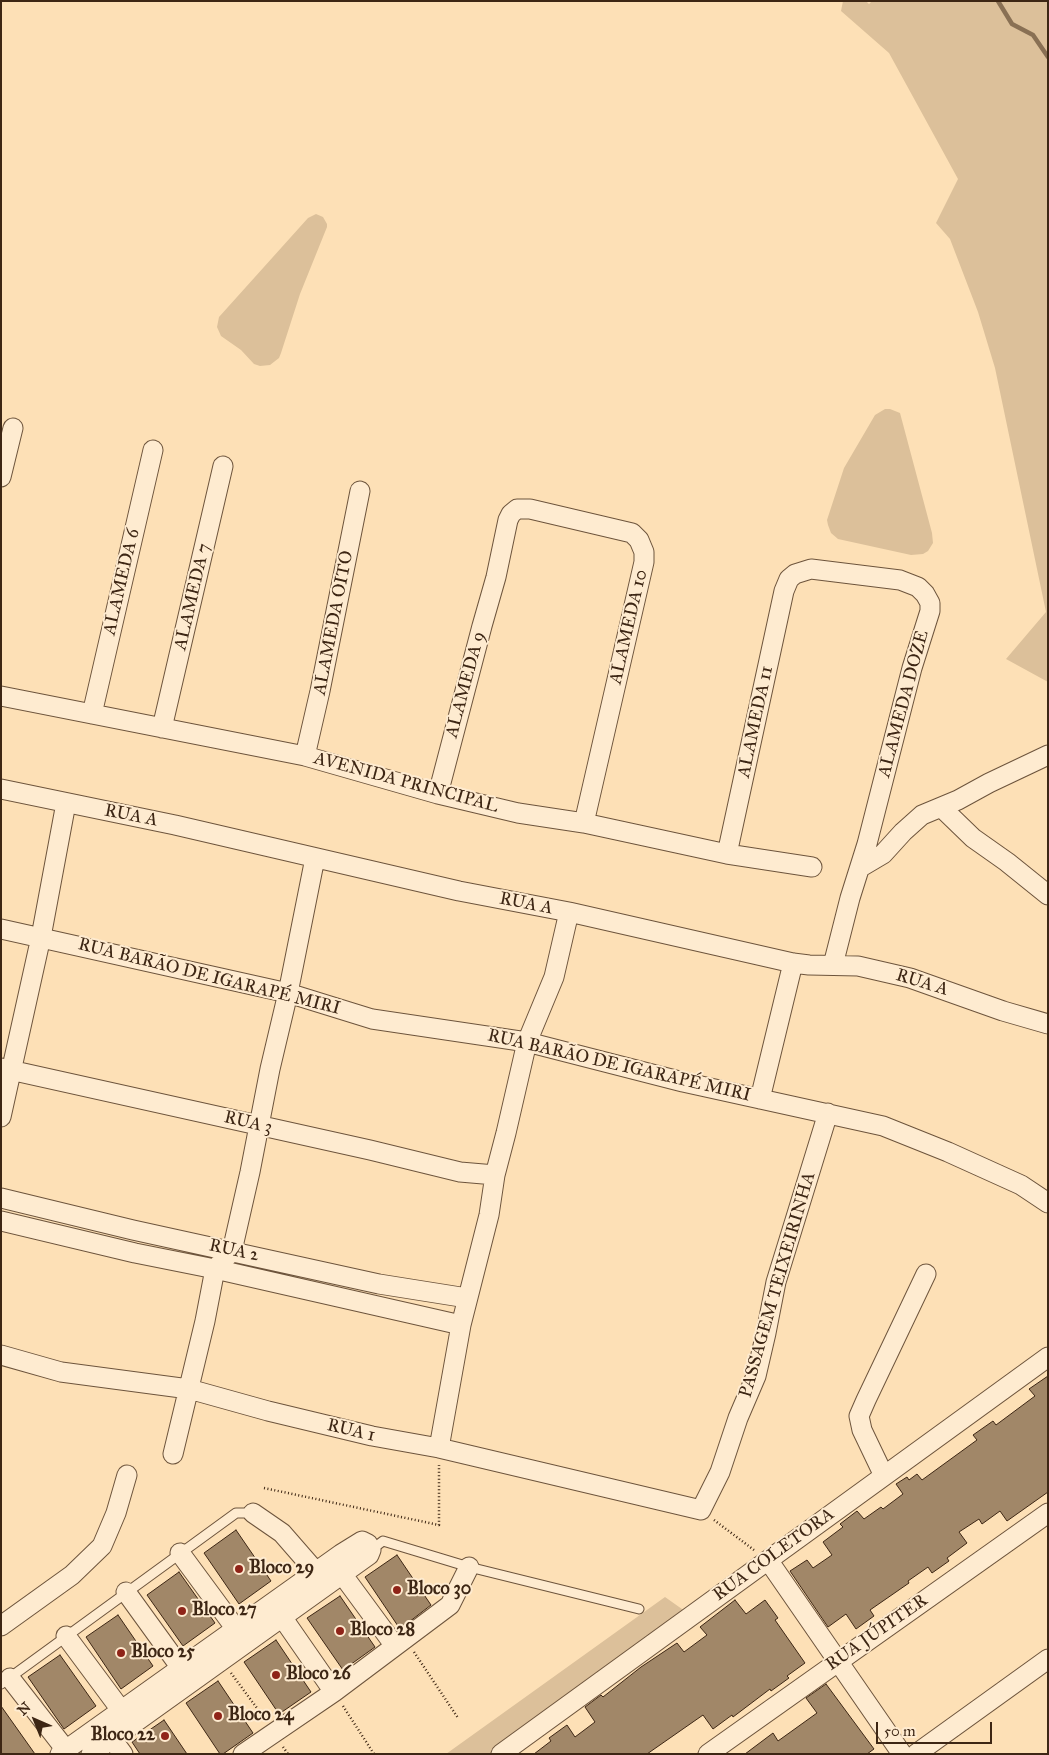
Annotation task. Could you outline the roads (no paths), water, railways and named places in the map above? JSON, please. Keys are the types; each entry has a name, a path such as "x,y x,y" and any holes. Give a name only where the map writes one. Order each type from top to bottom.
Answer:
{"street":[{"path":"1,477 13,428"},
{"name":"ALAMEDA 6","path":"92,714 153,450"},
{"name":"ALAMEDA 7","path":"162,728 223,466"},
{"name":"ALAMEDA OITO","path":"305,756 320,692 360,491"},
{"name":"ALAMEDA 10","path":"496,577 508,520 517,509 530,509 622,530 632,533 643,546 644,562 584,823"},
{"name":"ALAMEDA DOZE","path":"784,591 789,579 795,574 811,569 909,582 918,587 930,603 930,611 912,668 861,866 850,898 833,965"},
{"name":"ALAMEDA 9","path":"438,794 496,577"},
{"name":"ALAMEDA 11","path":"727,854 784,591"},
{"name":"AVENIDA PRINCIPAL","path":"1,696 305,756 438,794 518,813 584,823 727,854 812,867"},
{"path":"861,866 883,854 922,815 942,808 1048,754"},
{"name":"RUA A","path":"1,789 175,825 459,891 569,912 793,963 858,966 910,978 1003,1011 1048,1024"},
{"path":"1,1117 6,1069 41,937 66,803"},
{"path":"942,808 973,838 1048,895"},
{"path":"173,1454 205,1321 214,1269 232,1251 315,858"},
{"path":"439,1448 461,1325 489,1216 495,1175 527,1042 554,977 569,912"},
{"name":"RUA BARÃO DE IGARAPÉ MIRI","path":"1,929 288,993 372,1019 527,1042 683,1082 883,1126 948,1152 1020,1185 1048,1203"},
{"path":"760,1099 793,963"},
{"name":"RUA 3","path":"6,1069 460,1172 495,1175"},
{"name":"PASSAGEM TEIXEIRINHA","path":"701,1510 720,1472 738,1418 756,1376 776,1282 828,1113"},
{"name":"RUA 2","path":"1,1198 133,1230 379,1284 467,1298"},
{"name":"RUA 2","path":"1,1221 135,1253 461,1325"},
{"path":"884,1476 862,1430 860,1416 926,1274"},
{"name":"RUA 1","path":"1,1355 61,1372 189,1389 268,1411 372,1436 439,1448 701,1510"},
{"name":"RUA COLETORA","path":"501,1754 1048,1357"},
{"path":"1,1626 72,1575 102,1546 116,1513 127,1474"},
{"path":"253,1513 282,1533 312,1582"},
{"name":"RUA JÚPITER","path":"708,1754 1048,1513"},
{"path":"6,1681 63,1752 236,1629 312,1582 362,1541 368,1544 371,1550 369,1555 342,1574 312,1582 282,1617 222,1660 118,1746 91,1754"},
{"path":"180,1553 236,1629"},
{"path":"768,1560 902,1754"},
{"path":"243,1754 334,1692 450,1605 469,1567"},
{"path":"342,1574 400,1642"},
{"path":"126,1592 181,1668"},
{"path":"282,1617 334,1692"},
{"path":"66,1636 121,1710"},
{"path":"916,1754 1048,1659"}],"lane":[{"path":"6,1681 236,1513 253,1513"},
{"path":"371,1550 383,1542 469,1567 639,1608"}],"waterway":[{"path":"998,1 1012,24 1033,35 1048,57"}],"place":[{"name":"Bloco 29","path":"239,1569"},
{"name":"Bloco 30","path":"397,1590"},
{"name":"Bloco 27","path":"182,1611"},
{"name":"Bloco 28","path":"340,1631"},
{"name":"Bloco 25","path":"121,1653"},
{"name":"Bloco 26","path":"276,1675"},
{"name":"Bloco 24","path":"218,1716"},
{"name":"Bloco 22","path":"165,1736"}]}
